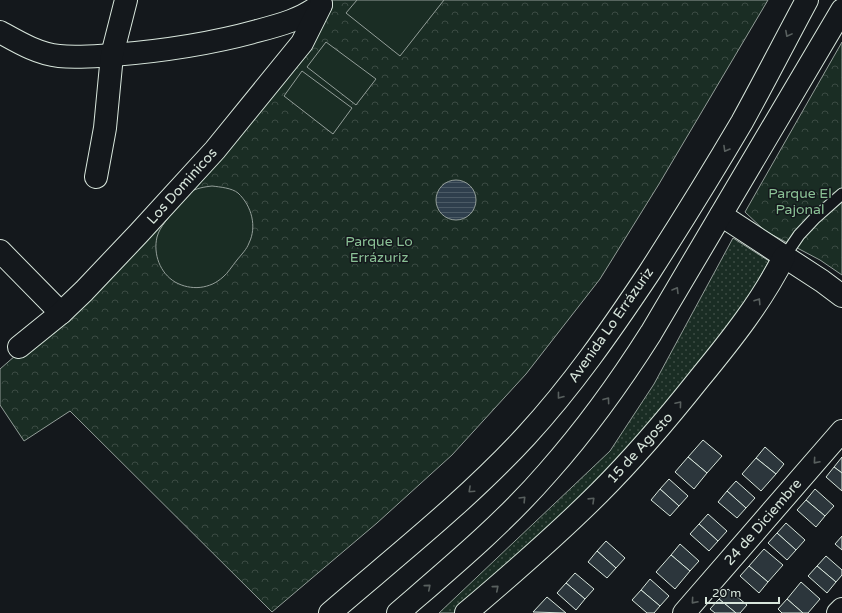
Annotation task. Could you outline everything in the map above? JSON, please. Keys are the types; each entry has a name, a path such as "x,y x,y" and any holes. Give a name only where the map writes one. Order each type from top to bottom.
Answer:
{"street":[{"path":"96,177 105,128 112,55 126,0"},
{"name":"Avenida Lo Errázuriz","path":"330,613 428,529 494,469 526,436 601,344 697,197 743,120 806,0"},
{"name":"Los Dominicos","path":"0,32 34,50 57,56 88,57 169,50 239,36 296,20 322,2"},
{"name":"Los Dominicos","path":"19,347 60,314 139,233 215,150 302,43 322,2"},
{"path":"398,613 465,555 505,517 548,473 582,432 629,367 842,10"},
{"path":"721,215 784,257 822,280 842,296"},
{"path":"0,251 60,314"},
{"name":"15 de Agosto","path":"466,613 554,536 599,493 639,450 716,358 750,313 774,276 784,257"},
{"name":"24 de Diciembre","path":"684,613 842,431"},
{"path":"838,613 842,609"}],"lane":[{"path":"784,257 799,234 842,194"}],"green space":[{"name":"Parque Lo Errázuriz","path":"332,0 768,0 659,184 600,279 526,374 452,455 377,523 272,612 70,411 24,441 0,405 0,369 109,274"},
{"path":"357,0 444,0 400,56 346,13"},
{"path":"326,42 376,79 356,105 307,67"},
{"name":"Parque El Pajonal","path":"842,42 842,275 820,260 765,231 745,212"},
{"path":"302,71 352,108 333,134 284,96"},
{"path":"212,186 233,190 243,198 250,210 253,230 244,252 227,274 218,281 206,286 194,288 187,287 175,282 165,274 157,256 157,237 162,226 187,195 197,189"},
{"path":"733,238 769,261 746,302 638,443 458,611 455,613 439,613 610,451 654,384"}],"water":[{"path":"456,180 464,182 470,186 474,192 476,200 474,208 470,214 464,218 456,220 448,218 442,214 438,208 436,200 438,192 442,186 448,182"}],"building":[{"path":"703,440 722,456 707,473 688,457"},
{"path":"765,447 784,464 776,474 756,458"},
{"path":"688,457 707,473 694,489 675,472"},
{"path":"842,457 842,473 834,467"},
{"path":"756,458 776,474 761,491 742,474"},
{"path":"834,467 842,473 842,491 826,477"},
{"path":"669,479 688,496 679,506 660,489"},
{"path":"736,481 755,498 746,508 727,491"},
{"path":"660,489 679,506 670,516 651,500"},
{"path":"815,489 834,506 825,516 806,500"},
{"path":"727,491 746,508 737,518 718,502"},
{"path":"806,500 825,516 816,527 797,510"},
{"path":"708,514 727,531 718,541 699,524"},
{"path":"786,523 805,540 796,550 777,533"},
{"path":"699,524 718,541 709,551 690,534"},
{"path":"777,533 796,550 787,560 768,543"},
{"path":"842,536 842,550 835,544"},
{"path":"606,541 625,558 616,568 597,551"},
{"path":"680,544 699,561 690,571 671,555"},
{"path":"764,549 783,565 768,582 749,566"},
{"path":"597,551 616,568 607,578 588,562"},
{"path":"671,555 690,571 675,589 656,572"},
{"path":"826,556 842,570 842,575 836,582 817,566"},
{"path":"749,566 768,582 759,593 740,576"},
{"path":"817,566 836,582 827,593 808,576"},
{"path":"575,573 594,589 585,599 566,583"},
{"path":"650,579 669,596 660,606 641,590"},
{"path":"801,582 820,599 808,613 803,613 787,599"},
{"path":"566,583 585,599 576,610 557,593"},
{"path":"728,589 747,605 740,613 736,613 719,599"},
{"path":"641,590 660,606 654,613 647,613 632,600"},
{"path":"547,597 566,613 533,612"},
{"path":"719,599 736,613 715,613 710,609"},
{"path":"787,599 803,613 782,613 778,609"}]}
